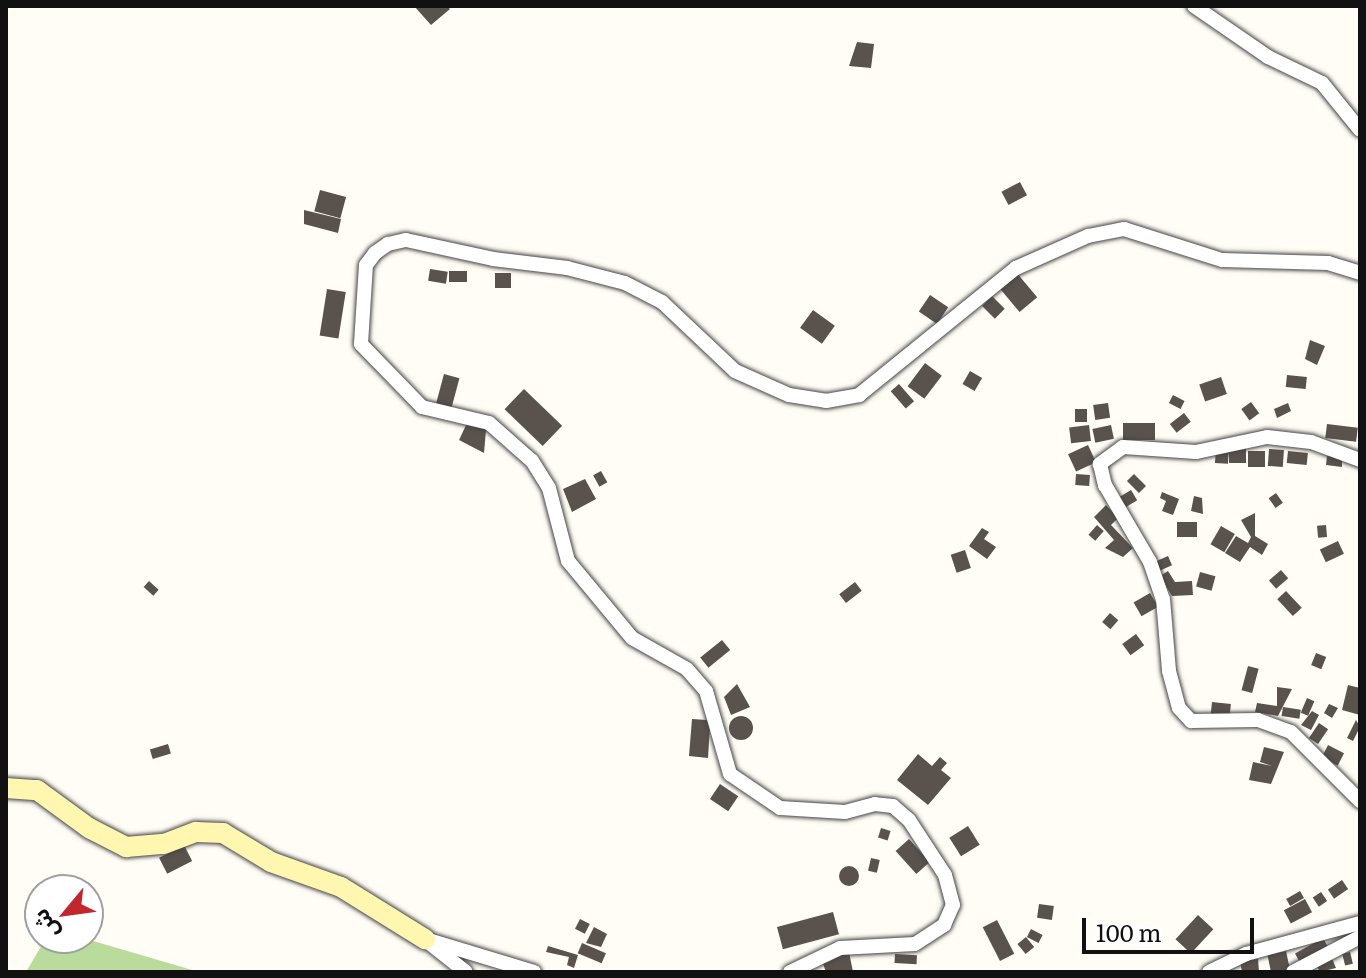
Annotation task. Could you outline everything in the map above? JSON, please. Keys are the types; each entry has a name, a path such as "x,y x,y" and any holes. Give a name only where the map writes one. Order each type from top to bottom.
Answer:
{"street":[{"path":"1194,6 1268,57 1322,83 1360,130"},
{"path":"790,972 840,948 915,944 944,925 953,905 945,875 909,820 893,806 875,804 845,812 780,808 730,774 706,691 687,669 632,638 568,561 549,488 532,461 489,423 422,407 361,344 366,265 375,253 406,240 625,283 662,302 735,371 789,395 826,401 859,395 892,374 979,294 1030,259 1088,236 1124,229 1222,260 1328,263 1360,273"},
{"path":"1360,460 1311,442 1267,437 1196,452 1123,447 1100,464 1105,485 1150,562 1163,599 1169,671 1179,708 1191,721 1258,720 1291,732 1360,801"},
{"path":"6,788 37,790 89,828 126,847 164,844 196,832 223,833 279,866 341,887 425,939 466,972"},
{"path":"1209,972 1246,954 1360,923"},
{"path":"1293,972 1360,937"},
{"path":"425,939 534,972"}],"green space":[{"path":"104,944 199,972 26,972 37,954 104,954"}],"building":[{"path":"414,6 447,6 450,9 431,25"},
{"path":"857,42 874,44 871,68 849,66"},
{"path":"1020,182 1027,195 1009,205 1001,192"},
{"path":"320,190 346,197 340,218 314,211"},
{"path":"304,210 341,219 338,233 304,224"},
{"path":"430,269 448,272 446,284 428,281"},
{"path":"449,271 467,271 467,282 449,282"},
{"path":"1016,272 1037,297 1020,312 998,287"},
{"path":"495,273 511,273 511,288 495,288"},
{"path":"327,289 346,292 338,338 320,335"},
{"path":"930,295 948,307 937,324 919,312"},
{"path":"992,296 1005,309 995,319 982,306"},
{"path":"813,310 835,326 822,344 800,328"},
{"path":"1310,340 1325,346 1317,365 1305,359"},
{"path":"925,363 942,376 924,399 908,386"},
{"path":"970,371 982,378 975,391 962,384"},
{"path":"444,374 459,378 451,411 435,407"},
{"path":"1287,375 1307,377 1306,389 1286,387"},
{"path":"1221,377 1227,394 1205,402 1199,384"},
{"path":"899,384 914,401 906,409 891,391"},
{"path":"524,389 562,426 543,446 505,409"},
{"path":"1173,395 1185,401 1180,409 1169,403"},
{"path":"1251,402 1259,413 1250,420 1241,409"},
{"path":"1108,403 1110,418 1095,420 1093,405"},
{"path":"1288,403 1291,411 1277,418 1274,409"},
{"path":"1075,409 1087,409 1087,422 1075,422"},
{"path":"1184,413 1191,422 1177,433 1170,424"},
{"path":"468,421 486,430 484,453 459,440"},
{"path":"1123,423 1155,423 1155,440 1123,440"},
{"path":"1327,424 1358,428 1356,442 1325,438"},
{"path":"1089,425 1091,441 1071,443 1069,427"},
{"path":"1111,425 1114,439 1095,443 1092,429"},
{"path":"1088,445 1096,462 1076,472 1068,454"},
{"path":"1229,445 1246,445 1246,463 1229,463"},
{"path":"1216,448 1229,449 1228,464 1215,463"},
{"path":"1269,449 1284,450 1283,467 1268,466"},
{"path":"1248,451 1265,451 1265,467 1248,467"},
{"path":"1288,451 1308,453 1307,465 1287,463"},
{"path":"1327,456 1342,457 1342,467 1326,465"},
{"path":"601,471 607,482 599,487 593,475"},
{"path":"1076,474 1090,475 1089,486 1075,485"},
{"path":"1134,474 1146,486 1139,493 1127,481"},
{"path":"585,479 596,499 572,512 563,489"},
{"path":"1131,490 1137,500 1125,507 1119,497"},
{"path":"1162,492 1179,499 1173,515 1162,511 1166,501 1160,498"},
{"path":"1276,493 1283,503 1276,508 1269,498"},
{"path":"1194,496 1202,498 1203,514 1191,511"},
{"path":"1106,505 1118,518 1111,525 1133,548 1123,557 1105,548 1114,540 1094,517"},
{"path":"1255,513 1255,536 1268,544 1262,555 1250,547 1240,562 1225,553 1236,536 1248,543 1251,537 1241,520"},
{"path":"1177,522 1197,522 1197,537 1177,537"},
{"path":"1097,525 1104,531 1095,541 1088,535"},
{"path":"1326,525 1327,537 1318,538 1317,526"},
{"path":"1221,526 1235,534 1224,552 1210,544"},
{"path":"982,528 989,532 984,539 996,547 987,559 969,546"},
{"path":"1338,541 1344,554 1326,562 1320,549"},
{"path":"965,550 971,568 957,573 951,555"},
{"path":"1168,556 1172,565 1160,570 1156,561"},
{"path":"1281,570 1288,578 1276,589 1269,580"},
{"path":"1168,571 1175,582 1192,581 1193,595 1172,596 1160,576"},
{"path":"1200,572 1215,576 1212,591 1196,586"},
{"path":"149,581 159,590 153,596 144,587"},
{"path":"855,582 862,591 846,603 839,594"},
{"path":"1286,591 1302,608 1293,616 1277,599"},
{"path":"1150,593 1158,607 1142,616 1134,602"},
{"path":"1110,613 1118,620 1110,629 1102,622"},
{"path":"1136,634 1144,645 1130,655 1122,644"},
{"path":"722,640 730,650 708,668 700,658"},
{"path":"1316,653 1326,657 1321,669 1311,665"},
{"path":"1248,666 1259,669 1252,693 1242,690"},
{"path":"737,684 750,707 731,715 724,697"},
{"path":"1348,685 1360,688 1360,715 1342,710"},
{"path":"1277,687 1292,689 1278,716 1255,712 1257,703 1277,706"},
{"path":"1307,698 1314,701 1308,716 1301,713"},
{"path":"1212,702 1231,704 1230,717 1211,715"},
{"path":"1329,704 1338,708 1332,718 1324,713"},
{"path":"1283,707 1301,710 1299,719 1282,716"},
{"path":"1312,711 1319,715 1311,730 1301,725"},
{"path":"741,716 749,720 753,728 749,736 741,740 733,736 729,728 733,720"},
{"path":"692,719 707,720 710,726 708,758 689,756"},
{"path":"1356,720 1360,727 1353,741 1347,738"},
{"path":"1319,723 1328,729 1318,744 1309,738"},
{"path":"168,744 171,754 153,759 150,750"},
{"path":"1328,745 1344,753 1338,766 1322,757"},
{"path":"1264,747 1284,752 1271,784 1249,780 1253,762 1272,766 1260,762"},
{"path":"918,754 932,766 940,757 947,763 941,770 951,778 928,805 897,780"},
{"path":"720,784 738,796 728,811 710,799"},
{"path":"968,826 980,845 961,856 949,838"},
{"path":"881,828 891,831 888,840 878,838"},
{"path":"909,839 930,862 916,874 896,851"},
{"path":"184,845 192,861 167,874 159,858"},
{"path":"871,858 880,860 877,873 868,871"},
{"path":"849,866 856,869 859,876 856,883 849,886 842,883 839,876 842,869"},
{"path":"1342,880 1348,889 1334,899 1328,890"},
{"path":"1300,891 1304,898 1290,906 1286,899"},
{"path":"1321,892 1327,901 1319,907 1313,898"},
{"path":"1305,899 1312,912 1291,924 1284,910"},
{"path":"1039,904 1054,906 1052,920 1037,918"},
{"path":"833,912 839,934 783,949 777,927"},
{"path":"1198,915 1213,929 1191,953 1175,939"},
{"path":"580,919 590,924 585,934 575,929"},
{"path":"997,920 1014,954 1000,961 983,927"},
{"path":"594,927 607,934 601,947 586,943"},
{"path":"1031,929 1043,935 1038,943 1027,937"},
{"path":"1026,937 1034,947 1026,954 1017,944"},
{"path":"1323,938 1328,947 1300,962 1295,954"},
{"path":"582,943 606,953 602,963 578,953"},
{"path":"548,946 578,955 574,968 567,965 569,957 546,952"},
{"path":"1286,951 1290,970 1271,972 1267,955"},
{"path":"849,952 853,972 826,972 823,964"},
{"path":"1350,952 1353,964 1345,966 1342,954"},
{"path":"895,954 917,955 916,964 895,963"},
{"path":"1331,956 1336,968 1320,972 1315,963"},
{"path":"1258,959 1259,972 1242,972 1240,961"}]}
